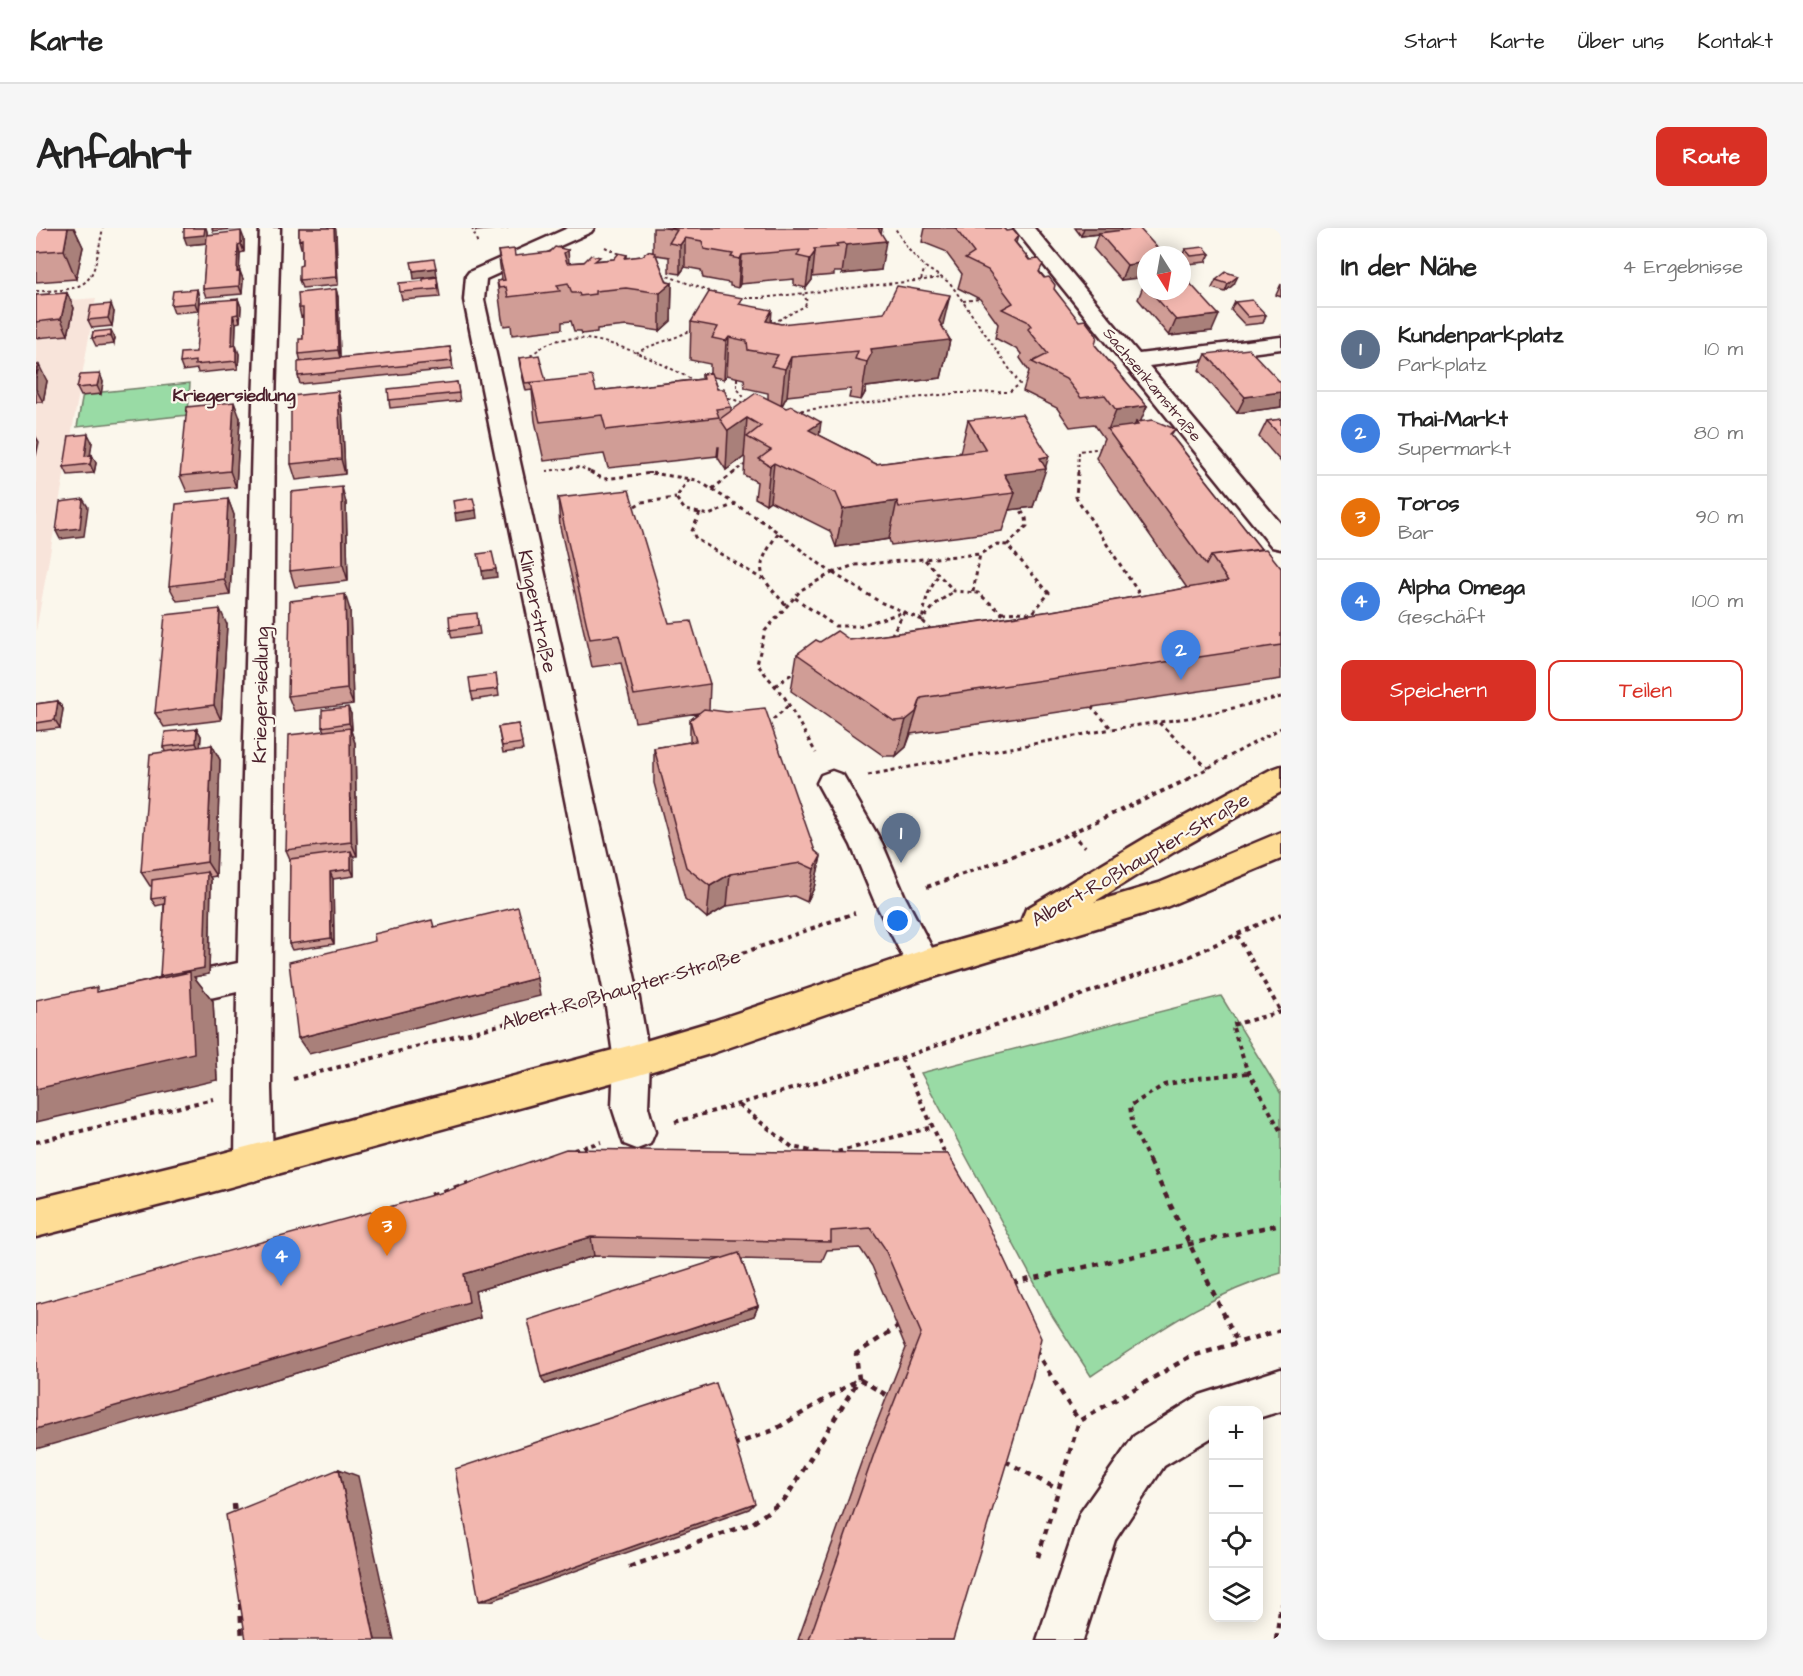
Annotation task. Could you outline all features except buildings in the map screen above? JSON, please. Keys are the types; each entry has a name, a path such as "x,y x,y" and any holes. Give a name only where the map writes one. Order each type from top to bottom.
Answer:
{"main road":[{"name":"Albert-Roßhaupter-Straße","path":"1000,942 1163,843 1281,778"},
{"name":"Albert-Roßhaupter-Straße","path":"36,1218 254,1163 632,1061 849,992 924,965 1166,894 1281,845"}],"street":[{"name":"Kriegersiedlung","path":"254,1163 253,1089 264,409 270,228"},
{"name":"Sachsenkamstraße","path":"1024,228 1281,541"},
{"name":"Klingerstraße","path":"579,230 476,276 474,300 621,993 632,1061 630,1107 637,1132"},
{"path":"1134,361 1281,343"},
{"path":"832,783 866,843 890,900 924,965"},
{"path":"129,1000 255,974"},
{"path":"1230,1406 1281,1390"},
{"path":"1060,1640 1096,1529 1149,1451 1209,1414"}],"path":[{"path":"36,291 53,291 80,285 94,274 103,228"},
{"path":"895,228 907,248 925,267 950,284 1020,384"},
{"path":"579,230 623,256"},
{"path":"921,281 925,267"},
{"path":"662,274 722,295"},
{"path":"730,296 749,298 803,294 941,278"},
{"path":"770,325 805,306 807,301 803,294"},
{"path":"731,302 739,298"},
{"path":"749,298 751,308"},
{"path":"963,301 980,299"},
{"path":"635,353 652,344 680,338 697,325"},
{"path":"487,363 527,358 550,343 574,340 609,344 635,353 695,381"},
{"path":"715,392 749,405 737,388 737,378"},
{"path":"788,412 947,394 1009,392 1020,384 1029,383"},
{"path":"1114,446 1079,451 1076,497 1142,598"},
{"path":"712,489 750,460"},
{"path":"510,476 580,467 604,479 651,473 697,480 778,533 832,573 880,602 922,620 937,636"},
{"path":"676,498 689,478"},
{"path":"676,498 685,510 709,515 735,504"},
{"path":"635,506 642,502 676,498"},
{"path":"1007,545 1027,526 1026,518 1020,509"},
{"path":"700,513 692,531 696,539 762,579 787,606"},
{"path":"762,579 760,560 778,533"},
{"path":"1032,614 1049,593 1007,545 997,544 980,554 855,566 832,573 801,590 765,631 757,664 789,705 832,783 938,759 1194,717 1281,697"},
{"path":"973,592 980,554"},
{"path":"924,560 954,591"},
{"path":"922,620 927,596 938,574"},
{"path":"922,620 937,603 954,591 978,592 1002,613 1025,612 1032,614 1038,621"},
{"path":"795,598 835,626 859,626 904,612"},
{"path":"890,639 904,612"},
{"path":"999,625 1002,613"},
{"path":"775,686 803,666"},
{"path":"764,727 789,705"},
{"path":"1091,706 1112,729"},
{"path":"1158,722 1208,768"},
{"name":"Albert-Roßhaupter-Straße","path":"36,1142 253,1089 687,974 1051,842 1187,780 1281,728"},
{"path":"1187,780 1191,784"},
{"path":"1071,832 1087,849"},
{"path":"1237,934 1281,1012 1232,1025 1236,1045 1248,1073 1281,1132"},
{"path":"900,1058 952,1169"},
{"path":"1238,1343 1192,1244 1133,1128 1130,1106 1164,1085 1197,1078 1248,1073"},
{"path":"739,1104 792,1147 828,1154 933,1127"},
{"path":"1005,1284 1281,1224"},
{"path":"629,1567 753,1522 786,1498 859,1379 856,1354 897,1327"},
{"path":"1036,1565 1079,1421 1189,1357 1281,1330"},
{"path":"1033,1345 1079,1421"},
{"path":"859,1379 888,1395"},
{"path":"729,1447 774,1430 859,1379"},
{"path":"1000,1459 1057,1490"},
{"path":"234,1504 236,1527"},
{"path":"240,1595 242,1640"},
{"path":"1276,1640 1281,1604"}],"shaded area":[{"path":"96,298 36,631 36,303"}],"green space":[{"path":"190,383 188,415 77,427 83,394"},
{"path":"1221,996 1281,1094 1281,1273 1229,1292 1205,1304 1091,1376 1053,1317 921,1073"}],"place":[{"name":"Thai-Markt","path":"1181,680"},
{"name":"Kundenparkplatz","path":"901,863"},
{"name":"Toros","path":"387,1256"},
{"name":"Alpha Omega","path":"281,1286"}],"district":[{"name":"Kriegersiedlung","path":"234,395"}]}
